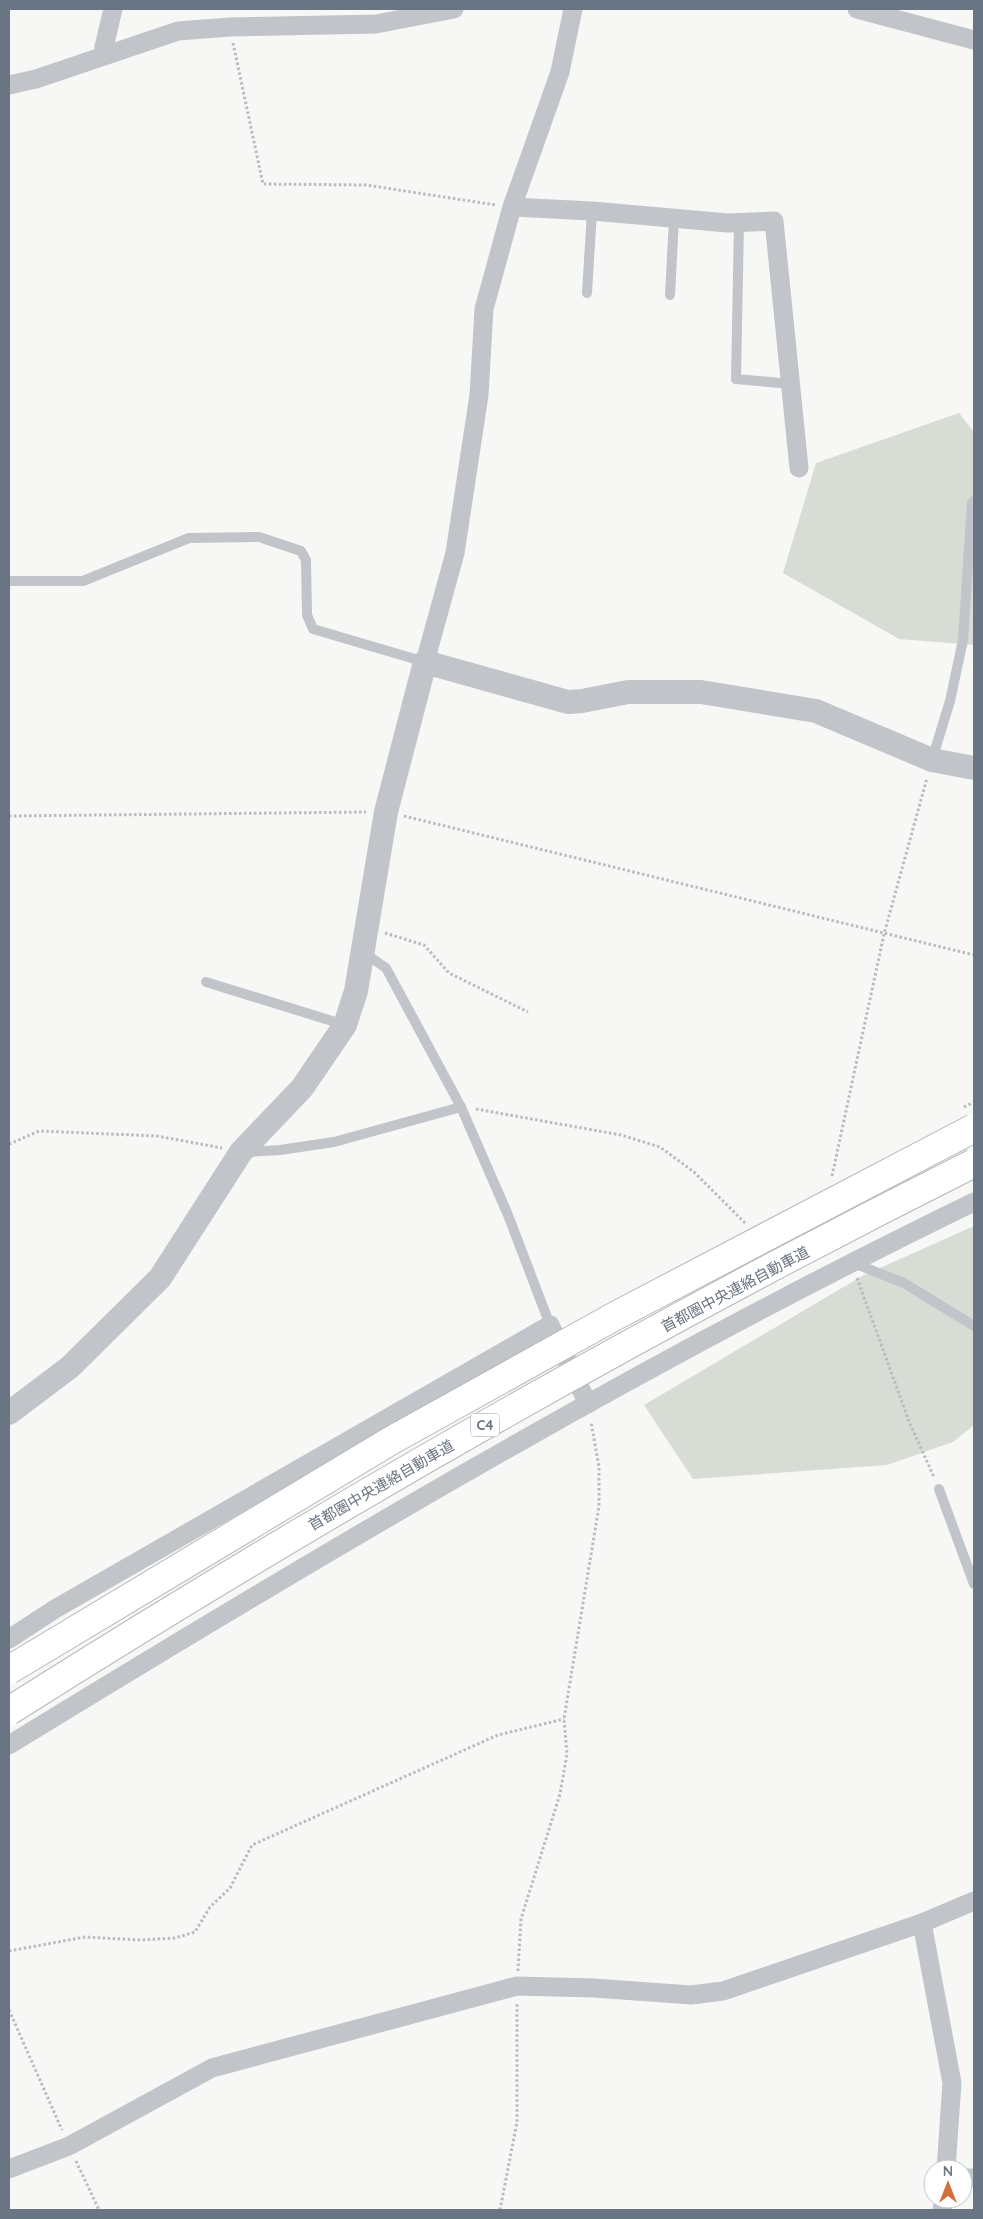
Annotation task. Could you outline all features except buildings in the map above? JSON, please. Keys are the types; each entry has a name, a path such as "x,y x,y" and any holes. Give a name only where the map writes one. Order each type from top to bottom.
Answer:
{"highway":[{"name":"首都圏中央連絡自動車道","path":"9,1670 392,1440 617,1315 974,1128"},
{"name":"首都圏中央連絡自動車道","path":"9,1711 184,1600 407,1468 861,1221 974,1163"}],"street":[{"path":"106,55 104,47 114,9"},
{"path":"9,85 36,79 178,31 230,27 376,24 454,9"},
{"path":"9,1413 70,1367 160,1278 241,1152 302,1088 345,1025 356,991 364,952 365,927 386,812 455,553 479,395 484,309 512,207 560,72 573,9"},
{"path":"857,9 974,40"},
{"path":"512,207 592,211 739,223 774,221 799,468"},
{"path":"425,662 568,702 628,692 701,692 816,711 932,760 974,768"},
{"path":"9,1746 282,1578 588,1404 850,1262 974,1202"},
{"path":"9,1639 63,1604 550,1325 588,1404"},
{"path":"9,2169 69,2146 212,2068 518,1986 594,1988 691,1994 723,1991 922,1923 974,1901"},
{"path":"922,1923 952,2083 947,2159"}],"lane":[{"path":"587,293 592,211"},
{"path":"670,295 674,218"},
{"path":"739,223 736,379 791,384"},
{"path":"932,760 950,701 964,640 966,570 972,503 974,501"},
{"path":"9,581 83,581 189,538 259,537 301,551 306,560 307,615 313,629 425,662"},
{"path":"364,952 386,968 461,1107 508,1215 550,1325"},
{"path":"206,982 345,1025"},
{"path":"241,1152 280,1150 334,1142 461,1107"},
{"path":"850,1262 904,1283 974,1326"},
{"path":"939,1489 974,1584"}],"path":[{"path":"230,27 263,184 366,185 512,207"},
{"path":"832,1176 884,934 932,760"},
{"path":"9,816 386,812 974,955"},
{"path":"365,927 424,945 449,973 528,1012"},
{"path":"461,1107 621,1135 660,1147 694,1172 750,1229"},
{"path":"9,1144 39,1131 157,1136 241,1152"},
{"path":"850,1262 874,1322 910,1424 939,1489"},
{"path":"500,2210 518,2122 518,1986 521,1919 560,1794 568,1754 564,1719 599,1506 598,1467 588,1404"},
{"path":"9,1951 85,1937 140,1940 175,1938 194,1932 210,1907 230,1888 252,1845 498,1734 564,1719"},
{"path":"9,2010 99,2210"}],"shaded area":[{"path":"959,413 974,432 974,645 899,639 783,573 816,463"},
{"path":"974,1226 974,1425 953,1442 887,1465 693,1479 644,1405 862,1276"}]}
